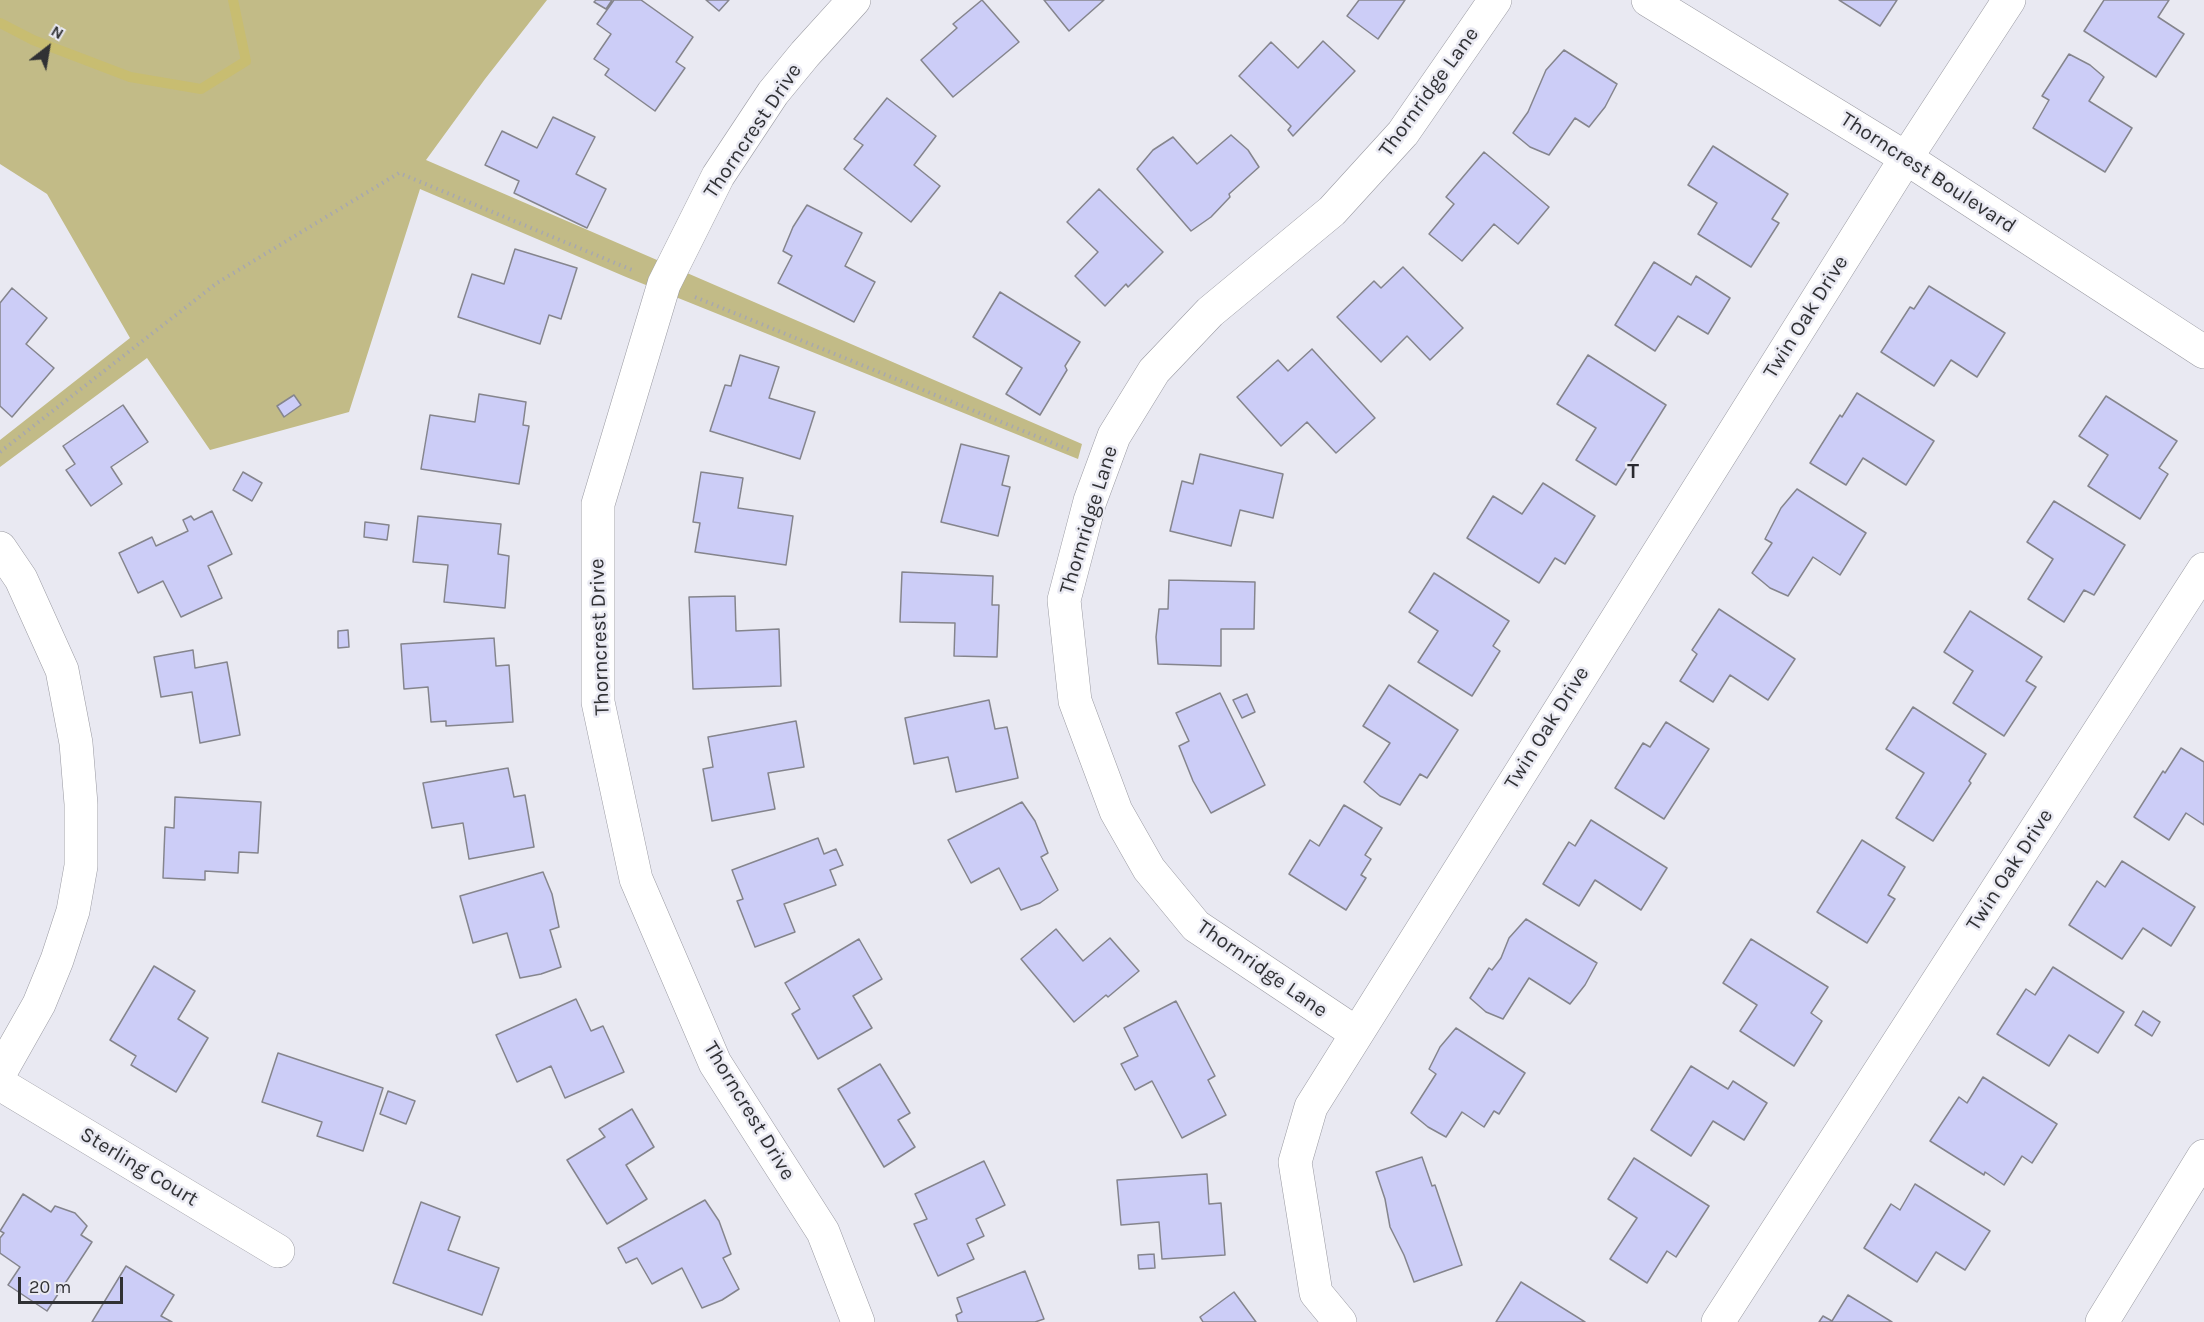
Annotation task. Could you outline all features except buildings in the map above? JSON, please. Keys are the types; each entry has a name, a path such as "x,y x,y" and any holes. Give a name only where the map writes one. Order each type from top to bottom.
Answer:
{"street":[{"name":"Thorncrest Drive","path":"854,0 804,54 773,93 718,176 664,284 598,504 598,702 636,879 715,1064 823,1232 858,1322"},
{"name":"Thornridge Lane","path":"1356,1033 1196,926 1149,869 1116,811 1075,700 1064,600 1090,501 1114,436 1154,371 1210,312 1332,211 1403,134 1495,0"},
{"name":"Thorncrest Boulevard","path":"1648,0 1906,158 2204,352"},
{"name":"Twin Oak Drive","path":"1340,1322 1316,1293 1295,1162 1311,1107 1906,158 2009,0"},
{"path":"0,548 21,579 62,670 76,743 81,804 81,866 73,911 39,1004 0,1073"},
{"name":"Twin Oak Drive","path":"1718,1322 2204,569"},
{"name":"Sterling Court","path":"0,1084 278,1251"},
{"path":"2102,1322 2204,1156"}],"path":[{"path":"0,452 217,284 399,173 635,271"},
{"path":"686,293 1070,450"}],"shaded area":[{"path":"0,0 547,0 426,160 1082,444 1078,459 626,277 420,189 349,412 210,450 147,358 0,467 0,440 130,338 47,194 0,164"}],"waterway":[{"path":"0,23 33,40 130,77 201,89 246,61 233,0"}],"district":[{"name":"T","path":"1633,472"}]}
